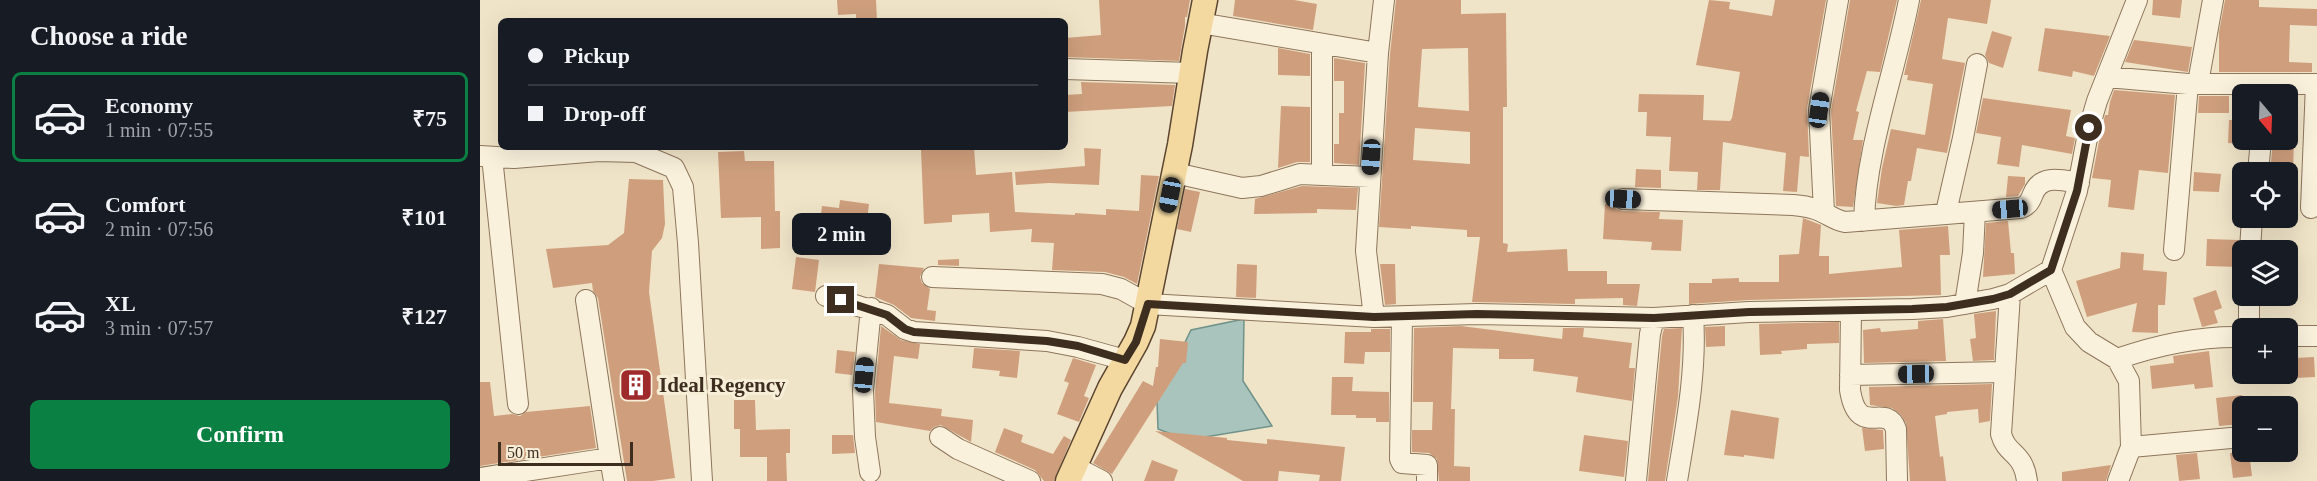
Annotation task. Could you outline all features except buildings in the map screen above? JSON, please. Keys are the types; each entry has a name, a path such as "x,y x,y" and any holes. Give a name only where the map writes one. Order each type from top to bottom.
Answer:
{"main road":[{"path":"1072,474 1105,398 1136,342 1148,304 1175,174 1203,11"}],"street":[{"path":"1374,317 1366,251 1378,53 1384,0"},
{"path":"1824,212 1819,110 1839,0"},
{"path":"1864,221 1867,183 1901,43 1909,0"},
{"path":"2118,481 2131,447 2129,381 2117,359 2089,342 2076,327 2068,314 2051,270 2079,183 2089,128 2097,101 2137,0"},
{"path":"2174,250 2193,83 2213,0"},
{"path":"1203,11 1322,44 1378,53"},
{"path":"1322,44 1322,174"},
{"path":"1946,212 1977,64"},
{"path":"1068,69 1191,73"},
{"path":"2107,77 2232,86"},
{"path":"2298,86 2316,84 2311,208"},
{"path":"518,404 486,156 514,158 599,151 636,152 674,168 682,187 688,243 702,481"},
{"path":"1175,174 1242,188 1262,186 1300,174 1370,177"},
{"path":"1623,199 1793,205 1824,212 1835,220 1864,221 1946,212 2021,208 2026,205 2037,185 2043,181 2054,179 2079,183"},
{"path":"1965,304 1972,261 1975,212"},
{"path":"932,277 1102,284 1121,289 1148,304 1374,317 1477,314 1654,318 1912,309 1965,304 2010,294 2051,270"},
{"path":"2010,294 2001,434 2003,442 2024,465 2027,481"},
{"path":"825,296 871,308 914,332 1047,341 1078,346 1125,360"},
{"path":"586,300 614,481"},
{"path":"870,472 865,437 863,390 871,308"},
{"path":"1851,311 1852,402 1858,414 1864,417 1887,418 1894,423 1897,481"},
{"path":"1677,481 1693,377 1695,346 1693,315"},
{"path":"1402,317 1400,459 1402,463 1427,465 1427,481"},
{"path":"1636,481 1650,334 1654,318"},
{"path":"2298,336 2317,336"},
{"path":"2117,359 2140,351 2186,341 2232,338"},
{"path":"1850,375 2004,372"},
{"path":"940,437 958,449 1030,481"},
{"path":"2131,447 2232,438"},
{"path":"480,478 610,458"},
{"path":"1072,474 1102,481"}],"water":[{"path":"1244,319 1243,381 1272,426 1187,440 1158,429 1157,400 1191,330"}],"place":[{"name":"Ideal Regency","path":"636,385"}],"route":[{"path":"841,300 887,315 905,329 914,332 1005,340 1047,341 1078,346 1125,360 1143,326 1148,304 1374,317 1477,314 1629,318 1749,312 1947,307 2010,294 2051,270 2077,191 2089,128"}]}
